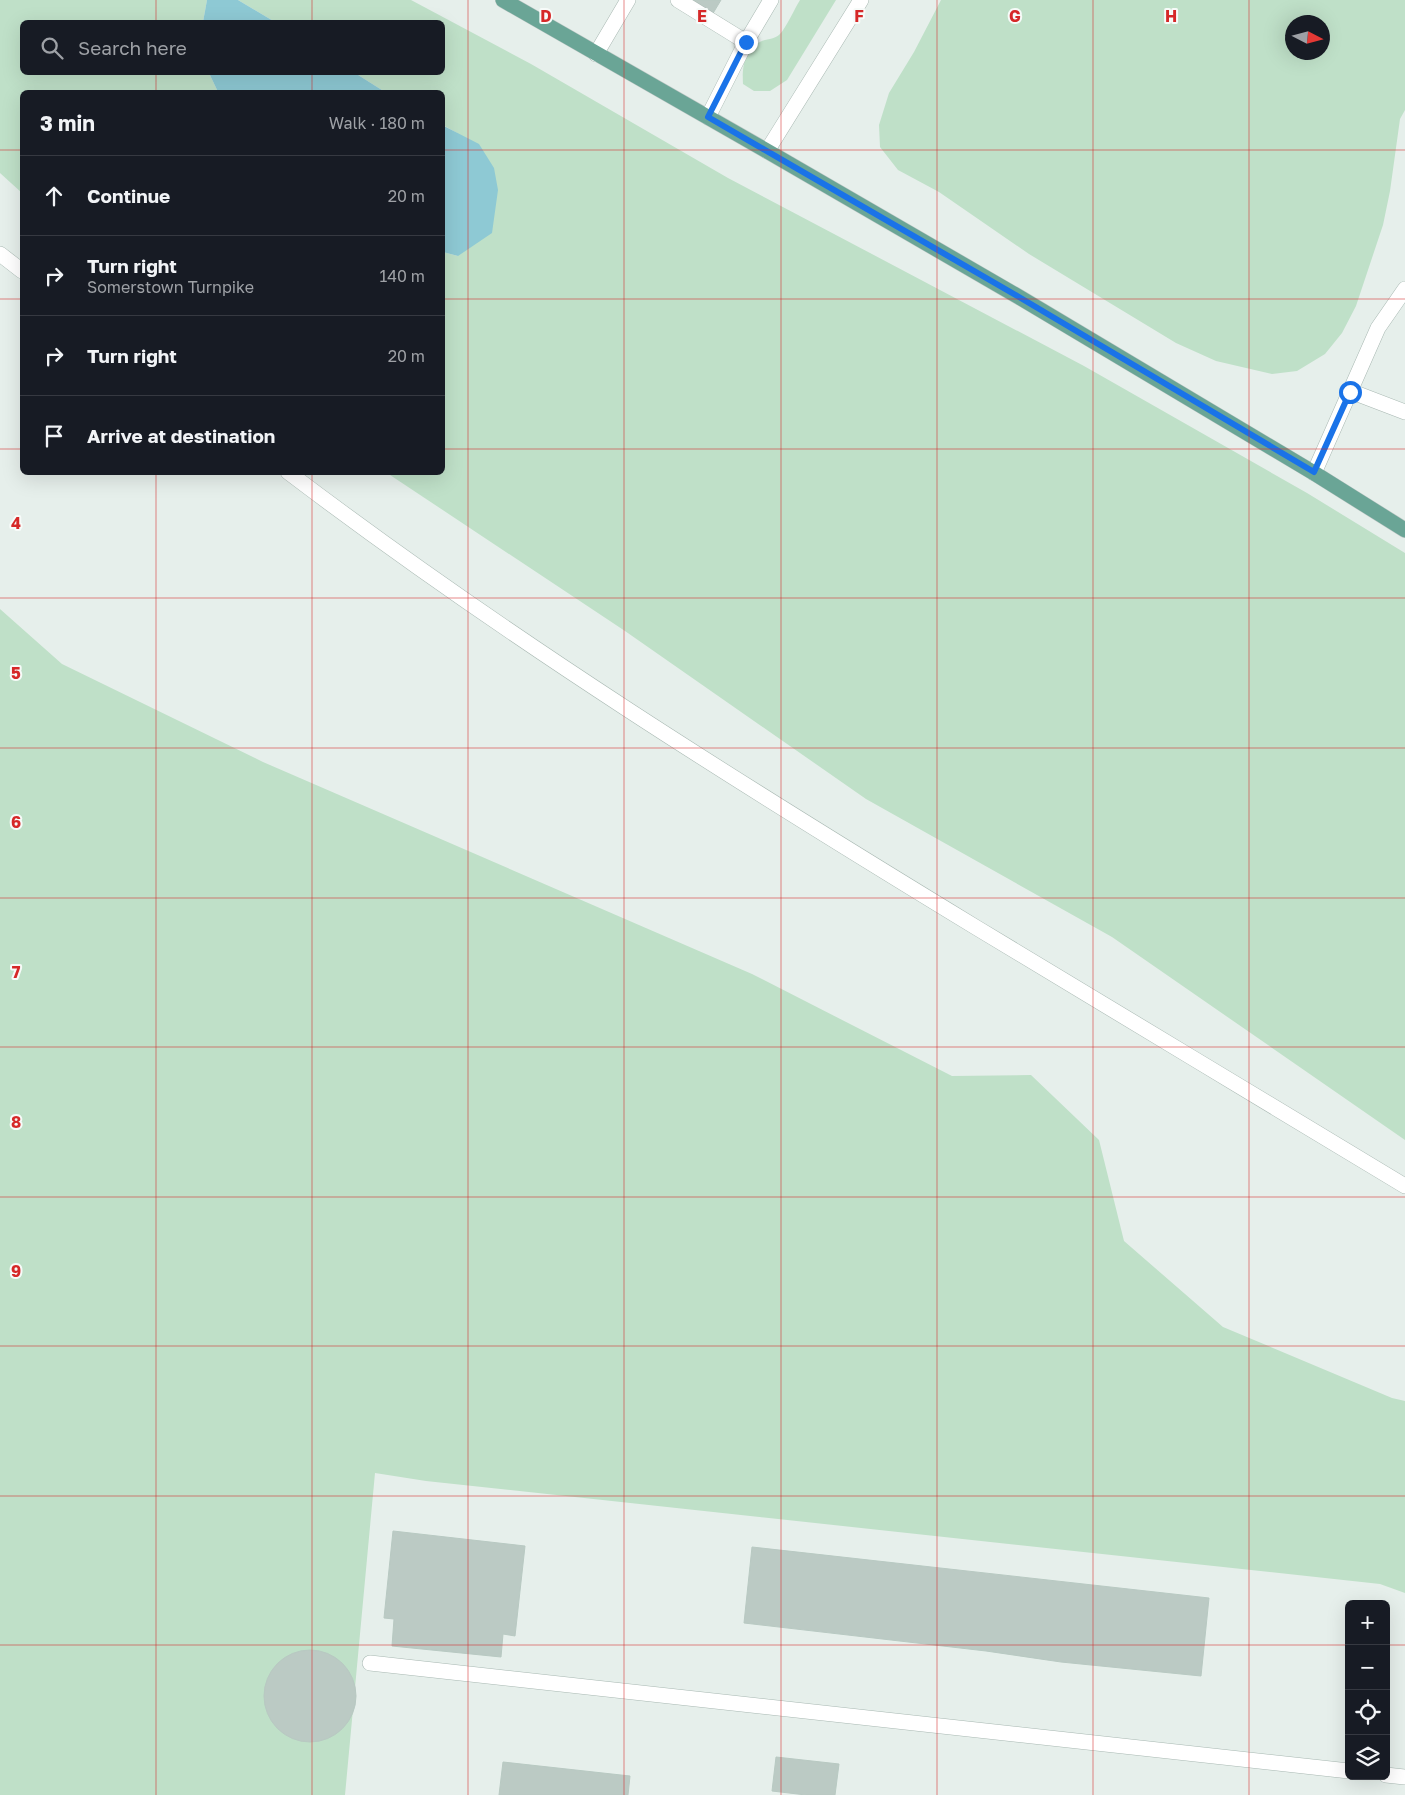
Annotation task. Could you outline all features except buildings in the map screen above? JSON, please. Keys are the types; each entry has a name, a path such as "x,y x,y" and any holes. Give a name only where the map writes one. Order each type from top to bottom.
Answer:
{"main road":[{"path":"502,0 767,150 1019,297 1314,472 1405,530"}],"lane":[{"path":"596,54 628,0"},
{"path":"678,0 746,42"},
{"path":"708,117 746,42 770,0"},
{"path":"767,150 861,0"},
{"path":"0,254 20,269"},
{"path":"1314,472 1378,328 1405,289"},
{"path":"1350,392 1405,412"},
{"path":"292,475 445,586 666,735 771,803 1405,1186"},
{"path":"370,1663 1345,1771"},
{"path":"1390,1775 1405,1777"}],"green space":[{"path":"0,0 207,0 203,20 20,20 20,75 210,75 217,90 20,90 20,191 0,173"},
{"path":"238,0 411,0 531,64 728,178 1084,366 1307,493 1405,553 1405,1140 1112,937 866,799 625,631 390,475 445,475 445,253 458,256 457,133 445,126 445,90 382,90 358,75 445,75 445,20 272,20"},
{"path":"800,0 836,0 787,80 770,91 754,91 743,84 744,65 748,53 756,44 780,34"},
{"path":"941,0 1405,0 1405,110 1400,119 1390,191 1383,225 1356,306 1342,333 1325,354 1297,371 1272,374 1216,361 1176,343 1029,254 939,192 898,170 880,147 879,125 889,93 914,52"},
{"path":"0,609 62,664 263,762 752,974 952,1076 1031,1075 1099,1140 1124,1241 1223,1327 1392,1398 1405,1401 1405,1593 1380,1584 426,1481 375,1473 345,1795 0,1795"}],"water":[{"path":"207,0 238,0 272,20 203,20"},
{"path":"210,75 358,75 382,90 217,90"},
{"path":"445,127 479,144 494,168 498,190 492,233 458,256 445,253"}],"route":[{"path":"746,42 708,117 1019,297 1314,472 1350,392"}]}
